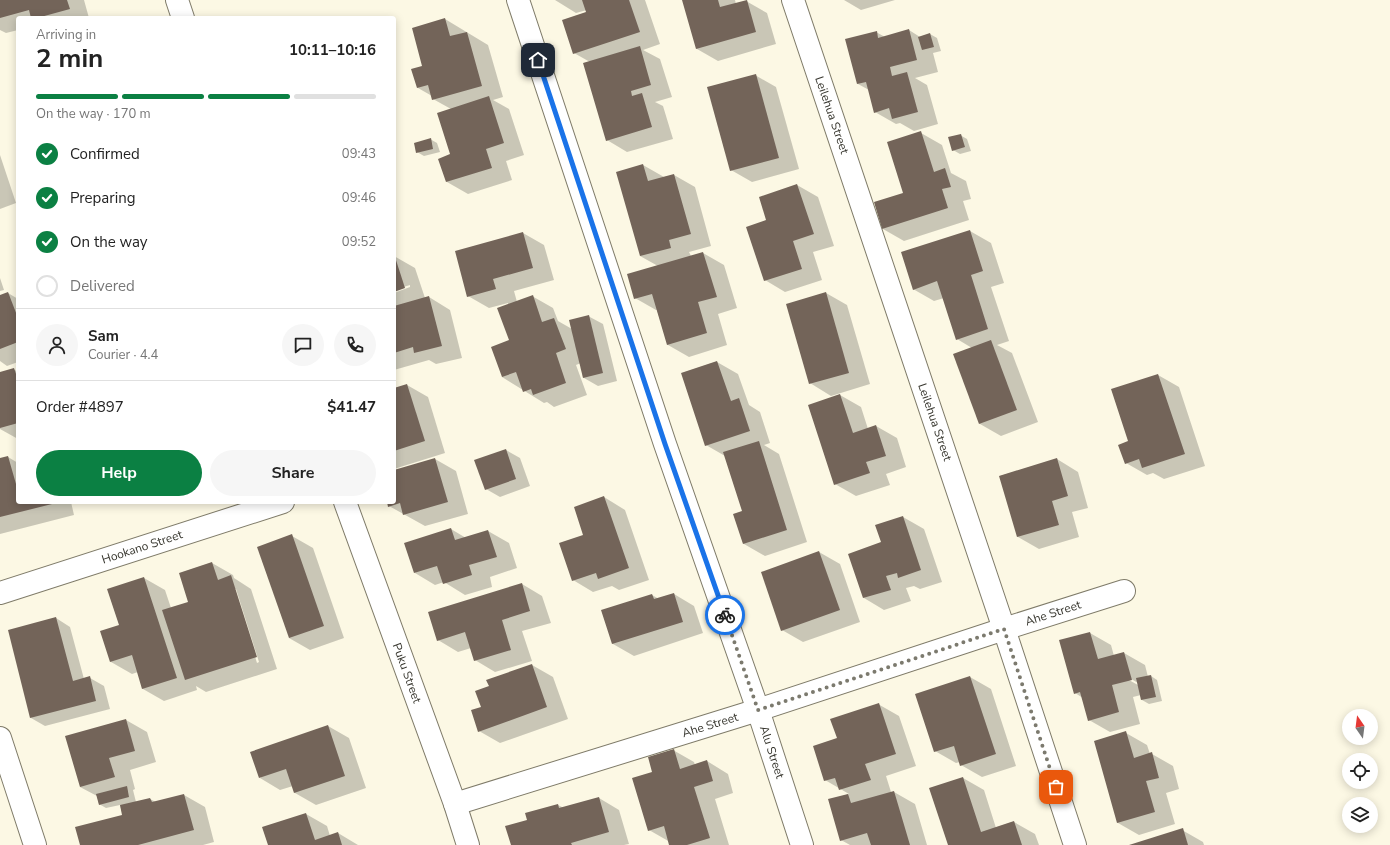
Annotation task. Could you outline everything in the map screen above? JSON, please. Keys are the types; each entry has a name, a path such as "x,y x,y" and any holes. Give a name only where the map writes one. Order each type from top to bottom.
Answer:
{"street":[{"path":"177,0 182,16"},
{"name":"Alu Street","path":"518,0 665,444 758,710 802,845"},
{"name":"Leilehua Street","path":"793,0 1075,845"},
{"name":"Hookano Street","path":"0,593 277,504"},
{"name":"Puku Street","path":"346,504 455,804 468,845"},
{"name":"Ahe Street","path":"455,804 758,710 1124,591"},
{"path":"0,738 35,845"}],"building":[{"path":"0,0 67,0 70,9 44,16 30,16 29,10 0,18"},
{"path":"582,0 629,0 640,32 573,54 562,20 586,12"},
{"path":"682,0 718,0 720,7 747,0 756,32 696,49"},
{"path":"445,18 450,36 467,32 482,86 432,100 428,85 417,88 411,69 422,66 412,28"},
{"path":"909,29 917,60 890,67 892,76 907,72 918,112 892,119 889,108 874,113 866,82 857,84 845,39 877,31 878,38"},
{"path":"930,33 934,47 922,50 918,37"},
{"path":"640,46 651,85 631,91 632,96 642,93 652,127 606,141 583,63"},
{"path":"756,74 779,158 730,171 707,87"},
{"path":"489,96 504,143 486,149 492,168 446,182 438,159 450,154 437,113"},
{"path":"921,131 934,172 945,168 951,187 942,189 948,208 882,229 874,202 903,193 887,142"},
{"path":"961,134 965,147 952,151 948,137"},
{"path":"431,138 433,149 416,153 414,143"},
{"path":"643,164 648,181 674,174 691,234 669,240 671,248 640,256 616,172"},
{"path":"797,184 814,234 793,241 802,269 764,281 746,227 766,220 759,197"},
{"path":"970,230 983,271 971,275 988,329 956,340 937,281 913,290 901,252"},
{"path":"523,232 533,268 493,279 496,289 467,297 455,251"},
{"path":"703,252 717,297 698,302 707,333 667,345 652,294 634,299 627,274"},
{"path":"396,260 405,288 396,291"},
{"path":"8,292 16,313 16,343 0,349 0,295"},
{"path":"826,292 849,373 809,384 786,304"},
{"path":"533,295 542,322 554,318 566,349 556,353 566,383 533,395 531,389 523,392 516,372 502,377 491,347 509,340 497,308"},
{"path":"429,296 442,346 414,353 413,347 396,352 396,305"},
{"path":"589,315 603,373 583,378 569,320"},
{"path":"991,340 1017,410 979,424 953,354"},
{"path":"717,361 731,401 739,398 750,431 705,446 681,373"},
{"path":"14,368 16,374 16,424 0,428 0,372"},
{"path":"1158,374 1185,454 1142,468 1139,459 1125,464 1118,445 1128,441 1111,389"},
{"path":"407,384 425,441 396,450 396,387"},
{"path":"840,394 853,433 876,425 886,456 866,462 870,473 834,485 808,405"},
{"path":"759,441 787,530 743,544 733,514 742,511 723,452"},
{"path":"506,449 516,479 485,490 474,460"},
{"path":"8,456 16,484 16,504 52,504 0,517 0,458"},
{"path":"435,458 448,502 403,515 400,503 388,507 387,504 396,504 396,469"},
{"path":"1057,458 1068,496 1052,501 1059,525 1017,537 999,476"},
{"path":"604,496 629,568 598,579 596,573 572,581 559,543 583,535 574,507"},
{"path":"903,516 921,570 898,578 897,573 886,576 891,590 863,598 848,554 881,542 875,525"},
{"path":"451,528 455,540 488,530 497,557 469,565 472,575 443,584 437,566 414,573 404,543"},
{"path":"292,534 324,626 289,638 257,547"},
{"path":"819,551 840,610 781,631 761,572"},
{"path":"212,562 218,580 231,575 257,657 185,680 162,610 188,602 179,573"},
{"path":"144,577 177,678 142,689 132,655 110,662 100,631 119,625 107,589"},
{"path":"522,583 530,611 502,620 511,650 474,661 465,632 437,641 428,612"},
{"path":"674,593 683,622 612,644 601,610 652,594 654,599"},
{"path":"56,617 73,681 90,676 96,701 30,718 8,630"},
{"path":"1090,632 1098,659 1124,652 1132,680 1112,685 1119,712 1088,721 1080,692 1074,694 1059,640"},
{"path":"532,664 547,707 478,732 471,710 481,707 475,691 489,686 486,680"},
{"path":"1151,675 1156,697 1141,700 1136,678"},
{"path":"970,676 996,754 960,766 954,746 934,752 915,694"},
{"path":"879,703 896,754 865,764 871,780 839,790 835,778 824,781 813,746 837,738 830,719"},
{"path":"126,719 135,751 109,758 115,777 80,787 65,736"},
{"path":"328,725 345,776 294,793 286,769 259,778 250,752"},
{"path":"1126,731 1134,758 1152,752 1159,778 1146,781 1155,812 1117,823 1094,741"},
{"path":"674,749 680,769 707,760 713,781 694,787 710,838 687,845 669,845 664,826 648,831 632,778 652,772 648,757"},
{"path":"963,777 981,832 1014,821 1022,845 948,845 929,788"},
{"path":"127,786 129,797 99,805 96,794"},
{"path":"894,791 910,845 871,845 867,833 840,841 828,799 848,794 851,803"},
{"path":"184,794 194,830 138,845 80,845 75,827 122,815 120,805 150,798 152,802"},
{"path":"599,797 609,832 571,843 572,845 511,845 505,826 527,820 525,813 558,804 559,808"},
{"path":"306,813 315,840 338,832 342,845 268,845 262,827"},
{"path":"1183,828 1188,845 1129,845"}],"way so far":[{"path":"725,615 758,710 1004,629 1056,787"}],"route":[{"path":"538,60 665,444 725,615"}]}
